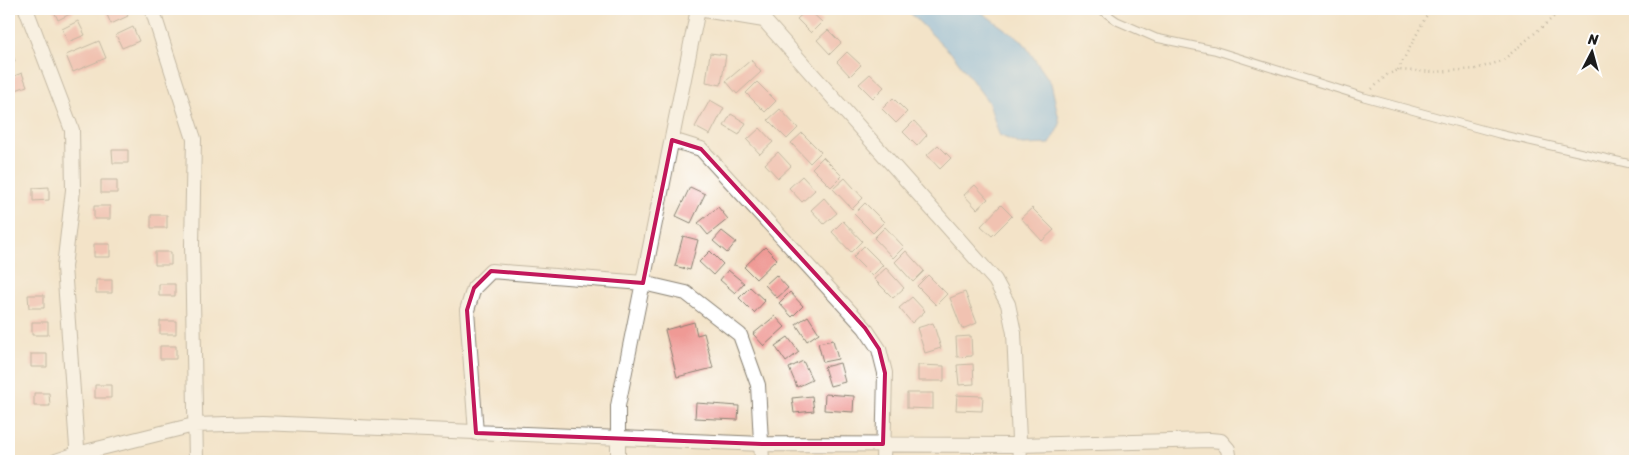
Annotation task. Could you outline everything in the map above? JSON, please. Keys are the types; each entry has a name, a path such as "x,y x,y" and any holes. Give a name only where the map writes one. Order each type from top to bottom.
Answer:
{"street":[{"path":"26,9 72,130 73,190 64,267 77,457"},
{"path":"152,9 194,139 192,254 196,461"},
{"path":"618,461 618,406 698,9 764,20 995,280 1008,304 1014,333 1020,461"},
{"path":"672,140 701,149 864,328 879,349 885,373 883,461"},
{"path":"476,433 466,310 474,288 491,271 643,283 686,293 740,336 758,385 762,461"},
{"path":"56,461 194,425 262,424 762,444 1020,445 1210,440 1222,441 1228,449 1230,461"}],"lane":[{"path":"1100,9 1117,20 1156,38 1214,50 1364,97 1499,134 1635,165"}],"path":[{"path":"1398,70 1430,9"},
{"path":"1364,97 1387,75 1398,70 1435,72 1476,70 1502,61 1563,9"}],"highlighted area":[{"path":"672,140 701,149 865,328 879,349 885,373 883,444 762,444 476,433 467,310 474,288 491,271 643,283"}],"water":[{"path":"906,9 977,9 1023,42 1051,83 1060,124 1050,144 1022,145 999,135 989,103 954,56"}],"building":[{"path":"53,9 73,9 74,12 58,20"},
{"path":"124,9 128,16 111,24 105,10"},
{"path":"808,9 822,22 811,33 797,19"},
{"path":"78,21 85,35 68,42 62,29"},
{"path":"133,27 139,41 122,48 116,35"},
{"path":"828,30 841,43 830,54 817,40"},
{"path":"99,41 106,58 73,72 66,55"},
{"path":"9,46 15,61 9,63"},
{"path":"847,52 861,65 850,76 837,62"},
{"path":"710,53 726,55 721,85 706,82"},
{"path":"751,60 761,72 737,94 726,81"},
{"path":"22,73 27,86 13,91 9,78"},
{"path":"870,74 884,87 873,98 859,84"},
{"path":"757,82 776,101 765,112 746,93"},
{"path":"893,98 907,112 896,123 882,109"},
{"path":"710,100 724,108 710,135 695,127"},
{"path":"780,109 798,128 787,139 768,120"},
{"path":"731,114 746,123 739,135 724,126"},
{"path":"914,121 927,135 917,146 903,132"},
{"path":"760,128 773,142 760,154 747,140"},
{"path":"802,133 821,152 810,163 791,143"},
{"path":"938,145 951,158 940,169 927,155"},
{"path":"112,150 128,150 128,163 113,163"},
{"path":"778,152 791,166 778,178 765,164"},
{"path":"823,157 842,176 831,187 812,168"},
{"path":"802,176 815,190 802,202 789,188"},
{"path":"845,178 863,198 852,209 833,189"},
{"path":"101,180 117,180 117,193 101,193"},
{"path":"975,185 988,199 977,209 964,195"},
{"path":"49,187 49,200 33,201 33,188"},
{"path":"690,187 705,194 691,223 676,216"},
{"path":"824,198 837,213 824,224 811,210"},
{"path":"865,203 884,222 873,233 854,214"},
{"path":"1001,205 1012,216 992,236 981,226"},
{"path":"94,206 110,206 110,219 94,219"},
{"path":"718,207 728,219 708,235 698,223"},
{"path":"1032,208 1054,230 1042,241 1021,218"},
{"path":"151,215 167,215 167,228 151,228"},
{"path":"843,221 862,241 851,252 832,232"},
{"path":"885,227 904,247 893,258 874,238"},
{"path":"722,231 736,242 727,253 713,241"},
{"path":"683,236 698,240 690,270 675,266"},
{"path":"94,244 110,244 110,257 94,257"},
{"path":"864,246 883,265 872,276 853,257"},
{"path":"765,247 777,259 756,279 744,267"},
{"path":"710,251 723,264 713,275 699,262"},
{"path":"906,251 924,271 913,282 895,262"},
{"path":"155,252 171,252 171,265 155,265"},
{"path":"886,268 904,288 893,298 874,279"},
{"path":"728,270 744,283 735,293 720,280"},
{"path":"776,275 788,288 777,298 765,285"},
{"path":"928,275 947,294 936,305 917,286"},
{"path":"96,280 112,280 112,293 96,293"},
{"path":"159,284 175,284 175,296 159,296"},
{"path":"750,287 765,301 754,313 739,298"},
{"path":"790,292 803,306 792,317 779,303"},
{"path":"965,292 977,323 962,329 950,298"},
{"path":"28,295 44,295 44,308 29,308"},
{"path":"912,297 925,311 912,323 899,308"},
{"path":"775,316 785,327 764,346 753,334"},
{"path":"808,316 819,333 807,341 796,324"},
{"path":"160,321 176,321 176,334 160,334"},
{"path":"32,322 48,322 48,335 32,335"},
{"path":"694,322 697,335 704,333 713,368 677,377 665,330"},
{"path":"933,323 941,348 925,353 917,328"},
{"path":"971,336 972,356 957,357 956,337"},
{"path":"788,337 799,352 786,362 775,346"},
{"path":"833,340 838,359 823,362 818,343"},
{"path":"160,346 176,346 176,359 160,359"},
{"path":"31,354 47,354 47,367 31,367"},
{"path":"803,361 812,380 797,387 789,368"},
{"path":"840,363 845,382 830,386 824,367"},
{"path":"973,364 974,384 959,385 957,365"},
{"path":"918,365 944,366 944,381 918,381"},
{"path":"95,385 111,385 111,398 95,398"},
{"path":"34,393 49,393 50,406 34,406"},
{"path":"907,393 933,393 933,409 907,408"},
{"path":"825,394 854,396 853,412 824,410"},
{"path":"957,395 983,396 982,411 956,410"},
{"path":"812,396 814,411 794,413 792,398"},
{"path":"696,403 739,406 738,420 695,418"}]}
